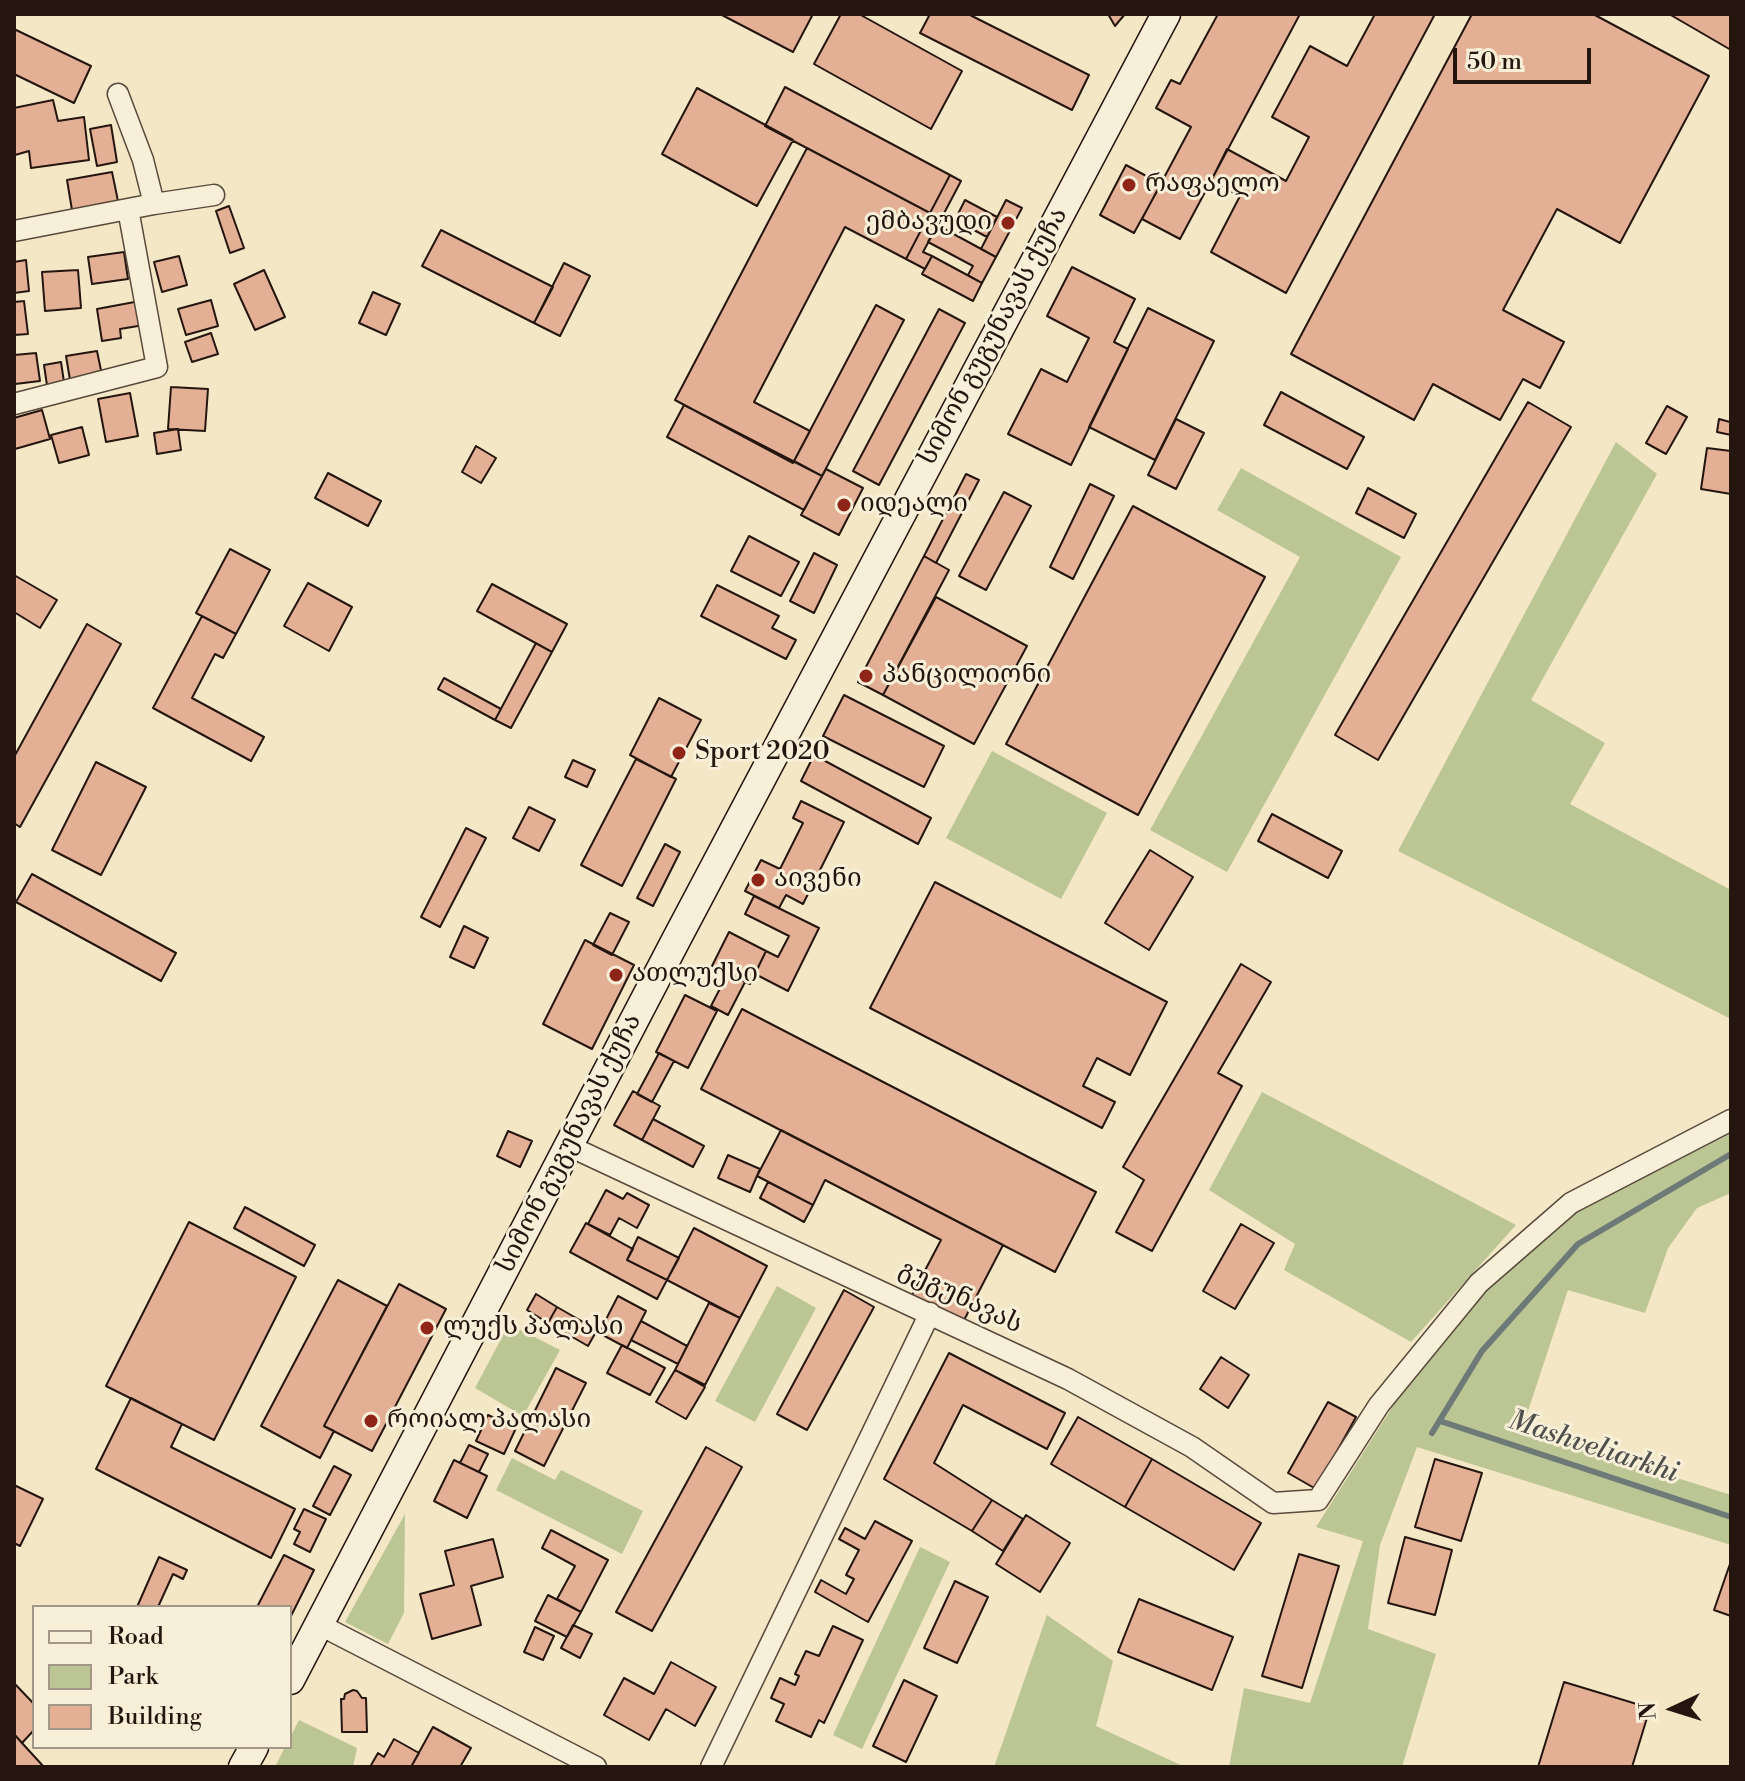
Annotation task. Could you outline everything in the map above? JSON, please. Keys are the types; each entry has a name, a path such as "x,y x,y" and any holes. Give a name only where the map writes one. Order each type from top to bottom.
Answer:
{"main road":[{"name":"სიმონ გუგუნავას ქუჩა","path":"292,1676 1166,14"},
{"path":"243,1767 253,1749"}],"street":[{"path":"118,94 143,160 154,204"},
{"path":"14,231 214,195"},
{"path":"14,404 157,367 128,209"},
{"name":"გუგუნავას","path":"569,1146 1068,1379 1192,1447 1273,1503 1318,1500 1379,1405 1479,1283 1571,1203 1731,1120"},
{"path":"711,1767 930,1313"},
{"path":"320,1625 596,1767"}],"green space":[{"path":"1616,442 1657,474 1531,700 1605,743 1570,804 1731,890 1731,1019 1398,851"},
{"path":"1241,468 1401,557 1227,872 1150,830 1300,557 1217,510"},
{"path":"992,751 1107,813 1061,899 946,838"},
{"path":"1262,1092 1516,1225 1411,1342 1284,1270 1295,1244 1209,1190"},
{"path":"1731,1130 1731,1193 1697,1208 1668,1248 1645,1313 1568,1290 1522,1429 1731,1495 1731,1545 1417,1447 1380,1545 1368,1629 1436,1654 1402,1767 1229,1767 1244,1688 1310,1703 1363,1541 1316,1527 1398,1398 1484,1293 1576,1210"},
{"path":"777,1286 816,1308 755,1422 715,1401"},
{"path":"509,1324 560,1350 523,1416 475,1388"},
{"path":"512,1458 555,1480 561,1470 643,1511 622,1554 496,1490"},
{"path":"405,1514 404,1613 388,1644 345,1622"},
{"path":"920,1547 950,1562 862,1749 833,1735"},
{"path":"1047,1615 1113,1661 1096,1726 1185,1767 994,1767"},
{"path":"299,1720 357,1748 353,1767 275,1767 284,1749 292,1749 292,1734"}],"building":[{"path":"720,14 813,14 793,52"},
{"path":"841,14 859,14 962,71 931,129 814,64"},
{"path":"930,14 968,14 1089,75 1072,110 920,33"},
{"path":"1108,14 1125,14 1115,26"},
{"path":"1218,14 1300,14 1180,239 1142,219 1191,127 1156,108 1171,80 1180,84"},
{"path":"1375,14 1435,14 1286,293 1211,252 1240,196 1211,181 1227,149 1286,181 1309,137 1272,117 1310,46 1347,66"},
{"path":"1472,14 1593,14 1709,76 1620,243 1557,209 1503,310 1564,342 1540,388 1523,379 1500,420 1433,384 1414,420 1291,354"},
{"path":"1669,14 1731,14 1731,50"},
{"path":"14,29 91,66 74,103 14,74"},
{"path":"785,87 950,175 930,213 765,126"},
{"path":"697,88 793,140 757,206 662,154"},
{"path":"53,100 58,121 84,117 89,160 31,168 29,151 15,155 14,108"},
{"path":"111,125 117,162 97,166 90,129"},
{"path":"807,148 930,213 906,259 845,227 754,402 810,431 793,463 675,400"},
{"path":"1126,165 1161,184 1134,233 1100,215"},
{"path":"112,172 118,201 72,210 67,180"},
{"path":"950,175 961,181 941,219 930,213"},
{"path":"965,200 997,217 987,237 955,220"},
{"path":"1006,200 1022,208 996,257 981,249"},
{"path":"229,206 244,248 230,253 216,211"},
{"path":"930,213 941,219 923,252 932,256 925,269 906,259"},
{"path":"937,225 996,257 982,283 968,275 973,266 928,242"},
{"path":"441,230 553,287 534,323 422,266"},
{"path":"124,252 128,279 92,284 88,257"},
{"path":"179,256 187,285 162,292 154,262"},
{"path":"932,256 982,283 973,301 922,274"},
{"path":"26,260 29,291 14,293 14,262"},
{"path":"564,263 590,276 560,336 534,323"},
{"path":"1072,267 1135,299 1114,342 1128,349 1071,465 1008,434 1041,369 1067,382 1089,338 1047,316"},
{"path":"78,270 81,308 45,311 42,272"},
{"path":"264,270 285,317 255,330 234,284"},
{"path":"373,292 400,304 386,335 359,323"},
{"path":"211,300 218,326 186,335 178,309"},
{"path":"24,301 28,334 14,335 14,302"},
{"path":"140,301 144,325 120,329 121,338 102,341 97,309"},
{"path":"876,305 904,320 822,476 794,461"},
{"path":"1148,308 1214,341 1155,460 1089,427"},
{"path":"939,309 965,323 879,485 853,471"},
{"path":"211,333 218,354 192,362 185,342"},
{"path":"97,351 103,380 71,386 66,356"},
{"path":"36,353 40,381 15,384 14,355"},
{"path":"61,362 65,389 48,392 44,365"},
{"path":"171,387 208,389 205,431 168,429"},
{"path":"1281,392 1364,437 1347,469 1264,425"},
{"path":"130,393 138,436 106,442 98,399"},
{"path":"1528,402 1571,427 1378,760 1335,735"},
{"path":"684,405 822,476 804,510 667,437"},
{"path":"1667,406 1687,417 1666,454 1646,443"},
{"path":"42,410 50,439 15,449 14,418"},
{"path":"1176,419 1204,433 1176,489 1148,475"},
{"path":"1719,419 1730,422 1731,419 1731,435 1717,432"},
{"path":"82,427 89,455 59,463 51,435"},
{"path":"178,429 181,450 157,454 154,433"},
{"path":"476,446 496,458 481,483 462,472"},
{"path":"1707,448 1731,451 1731,494 1701,489"},
{"path":"826,469 863,488 839,535 801,515"},
{"path":"328,473 381,501 368,526 315,498"},
{"path":"966,474 979,480 936,563 924,556"},
{"path":"1090,484 1114,496 1073,579 1050,567"},
{"path":"1368,488 1416,514 1404,538 1356,513"},
{"path":"1004,492 1031,506 986,590 959,576"},
{"path":"1133,506 1265,577 1138,815 1006,744"},
{"path":"749,536 799,562 781,596 731,571"},
{"path":"230,549 270,570 236,634 196,613"},
{"path":"814,553 837,565 814,613 790,601"},
{"path":"924,556 949,570 883,695 858,682"},
{"path":"14,575 57,600 40,628 14,612"},
{"path":"308,583 352,607 329,651 284,626"},
{"path":"492,584 567,624 552,652 477,611"},
{"path":"717,585 779,616 772,628 796,640 786,659 701,616"},
{"path":"936,597 1027,646 974,744 883,695"},
{"path":"202,616 236,634 223,658 215,654 192,698 264,737 251,761 153,708"},
{"path":"87,624 121,644 20,827 14,823 14,757"},
{"path":"536,643 552,652 511,728 495,720"},
{"path":"444,678 501,709 495,720 438,689"},
{"path":"844,695 944,746 924,787 823,736"},
{"path":"659,698 701,720 671,777 630,755"},
{"path":"814,755 931,818 918,844 801,781"},
{"path":"636,759 676,779 622,886 581,865"},
{"path":"573,760 595,770 587,787 565,777"},
{"path":"96,762 146,787 101,875 52,850"},
{"path":"801,801 844,822 803,904 786,895 779,908 745,891 761,860 780,869 803,823 793,818"},
{"path":"529,807 555,820 539,851 513,838"},
{"path":"1272,814 1342,851 1328,878 1258,841"},
{"path":"466,828 486,838 440,927 421,917"},
{"path":"665,844 680,852 653,906 637,898"},
{"path":"1150,850 1193,877 1149,950 1105,923"},
{"path":"32,874 176,953 161,981 16,902"},
{"path":"935,882 1167,1002 1130,1075 1097,1058 1083,1086 1115,1102 1102,1128 870,1008"},
{"path":"754,896 819,928 788,991 755,974 766,951 778,957 789,936 745,914"},
{"path":"610,913 629,922 612,955 593,945"},
{"path":"464,926 488,938 474,968 450,957"},
{"path":"729,932 766,951 750,984 712,966"},
{"path":"585,940 634,965 592,1049 543,1024"},
{"path":"1241,964 1271,982 1218,1073 1242,1086 1152,1251 1116,1232 1144,1180 1123,1167"},
{"path":"728,973 745,982 728,1015 711,1006"},
{"path":"685,995 717,1011 688,1068 656,1052"},
{"path":"742,1009 1096,1192 1055,1272 701,1089"},
{"path":"659,1053 674,1061 652,1102 637,1094"},
{"path":"633,1091 660,1106 642,1140 614,1125"},
{"path":"653,1119 704,1146 693,1167 642,1140"},
{"path":"781,1130 1003,1245 962,1324 911,1297 941,1240 825,1180 813,1205 757,1176"},
{"path":"508,1131 532,1141 520,1167 497,1156"},
{"path":"728,1155 760,1169 750,1192 718,1178"},
{"path":"768,1182 813,1205 804,1222 760,1198"},
{"path":"606,1190 623,1199 627,1193 649,1205 637,1228 619,1218 610,1235 588,1224"},
{"path":"245,1207 315,1245 304,1266 234,1228"},
{"path":"189,1222 296,1277 214,1440 106,1386"},
{"path":"586,1223 633,1249 627,1260 667,1280 657,1299 570,1252"},
{"path":"1241,1224 1274,1243 1235,1309 1203,1291"},
{"path":"694,1228 767,1266 740,1318 667,1280"},
{"path":"638,1237 679,1258 667,1280 627,1260"},
{"path":"338,1280 387,1306 324,1426 334,1431 320,1458 261,1426"},
{"path":"399,1284 446,1309 372,1451 324,1426"},
{"path":"844,1290 874,1307 807,1430 777,1414"},
{"path":"536,1294 557,1307 548,1323 527,1310"},
{"path":"618,1296 646,1311 627,1348 599,1333"},
{"path":"709,1303 740,1318 705,1385 675,1370"},
{"path":"557,1307 597,1330 588,1346 548,1323"},
{"path":"641,1321 687,1346 678,1364 631,1340"},
{"path":"622,1345 665,1368 650,1395 607,1373"},
{"path":"949,1353 1065,1413 1047,1449 963,1405 934,1463 992,1500 972,1531 884,1479"},
{"path":"1221,1357 1249,1375 1228,1408 1200,1389"},
{"path":"556,1368 586,1383 544,1466 515,1451"},
{"path":"675,1370 705,1387 686,1419 656,1402"},
{"path":"131,1398 182,1424 171,1447 295,1509 271,1558 96,1469"},
{"path":"1328,1402 1356,1417 1316,1489 1288,1473"},
{"path":"488,1415 516,1428 504,1454 476,1441"},
{"path":"1078,1417 1152,1459 1125,1507 1051,1464"},
{"path":"469,1445 488,1454 479,1472 460,1463"},
{"path":"706,1447 742,1467 652,1631 616,1612"},
{"path":"1152,1459 1261,1523 1234,1570 1125,1507"},
{"path":"1435,1459 1482,1473 1461,1541 1415,1527"},
{"path":"454,1460 487,1476 467,1518 434,1501"},
{"path":"334,1466 351,1475 330,1515 313,1506"},
{"path":"14,1485 43,1499 20,1546 14,1543"},
{"path":"992,1500 1023,1519 1003,1551 972,1531"},
{"path":"304,1509 326,1519 310,1552 294,1544 300,1532 294,1529"},
{"path":"1026,1515 1070,1543 1040,1592 996,1564"},
{"path":"875,1521 912,1541 868,1622 815,1592 821,1580 846,1594 854,1579 846,1575 859,1550 839,1539 845,1528 865,1539"},
{"path":"551,1530 608,1560 581,1612 557,1599 575,1566 542,1548"},
{"path":"1405,1537 1452,1550 1435,1615 1388,1603"},
{"path":"493,1539 503,1577 471,1586 481,1625 432,1639 420,1594 454,1585 445,1551"},
{"path":"1299,1554 1339,1566 1302,1688 1262,1676"},
{"path":"284,1555 314,1570 292,1614 292,1605 258,1605"},
{"path":"159,1557 187,1570 183,1579 173,1574 159,1605 138,1605"},
{"path":"1731,1561 1731,1616 1714,1610"},
{"path":"955,1581 988,1597 957,1663 924,1648"},
{"path":"548,1595 581,1612 567,1637 535,1621"},
{"path":"1139,1599 1233,1637 1212,1690 1118,1652"},
{"path":"573,1625 592,1634 580,1658 561,1648"},
{"path":"833,1626 863,1640 824,1723 819,1720 811,1737 776,1721 784,1704 771,1698 780,1678 795,1685 799,1676 795,1674 806,1651 819,1656"},
{"path":"535,1627 554,1636 543,1660 524,1652"},
{"path":"671,1662 716,1687 695,1726 666,1709 649,1740 604,1715 624,1678 654,1694"},
{"path":"904,1680 937,1696 906,1762 873,1746"},
{"path":"1564,1682 1650,1708 1632,1767 1538,1767"},
{"path":"14,1683 32,1702 32,1732 22,1743 14,1734"},
{"path":"353,1690 366,1698 367,1732 342,1732 341,1699"},
{"path":"433,1727 471,1748 460,1767 411,1767"},
{"path":"14,1734 22,1743 44,1767 14,1767"},
{"path":"394,1739 419,1753 411,1767 370,1767 378,1753 384,1757"}],"waterway":[{"path":"1432,1433 1482,1351 1578,1244 1731,1154"},
{"name":"Mashveliarkhi","path":"1440,1421 1731,1517"}],"place":[{"name":"რაფაელო","path":"1129,185"},
{"name":"ემბავუდი","path":"1008,223"},
{"name":"იდეალი","path":"844,505"},
{"name":"პანცილიონი","path":"866,676"},
{"name":"Sport 2020","path":"679,753"},
{"name":"აივენი","path":"758,880"},
{"name":"ათლუქსი","path":"616,975"},
{"name":"ლუქს პალასი","path":"427,1328"},
{"name":"როიალ პალასი","path":"371,1421"}]}
